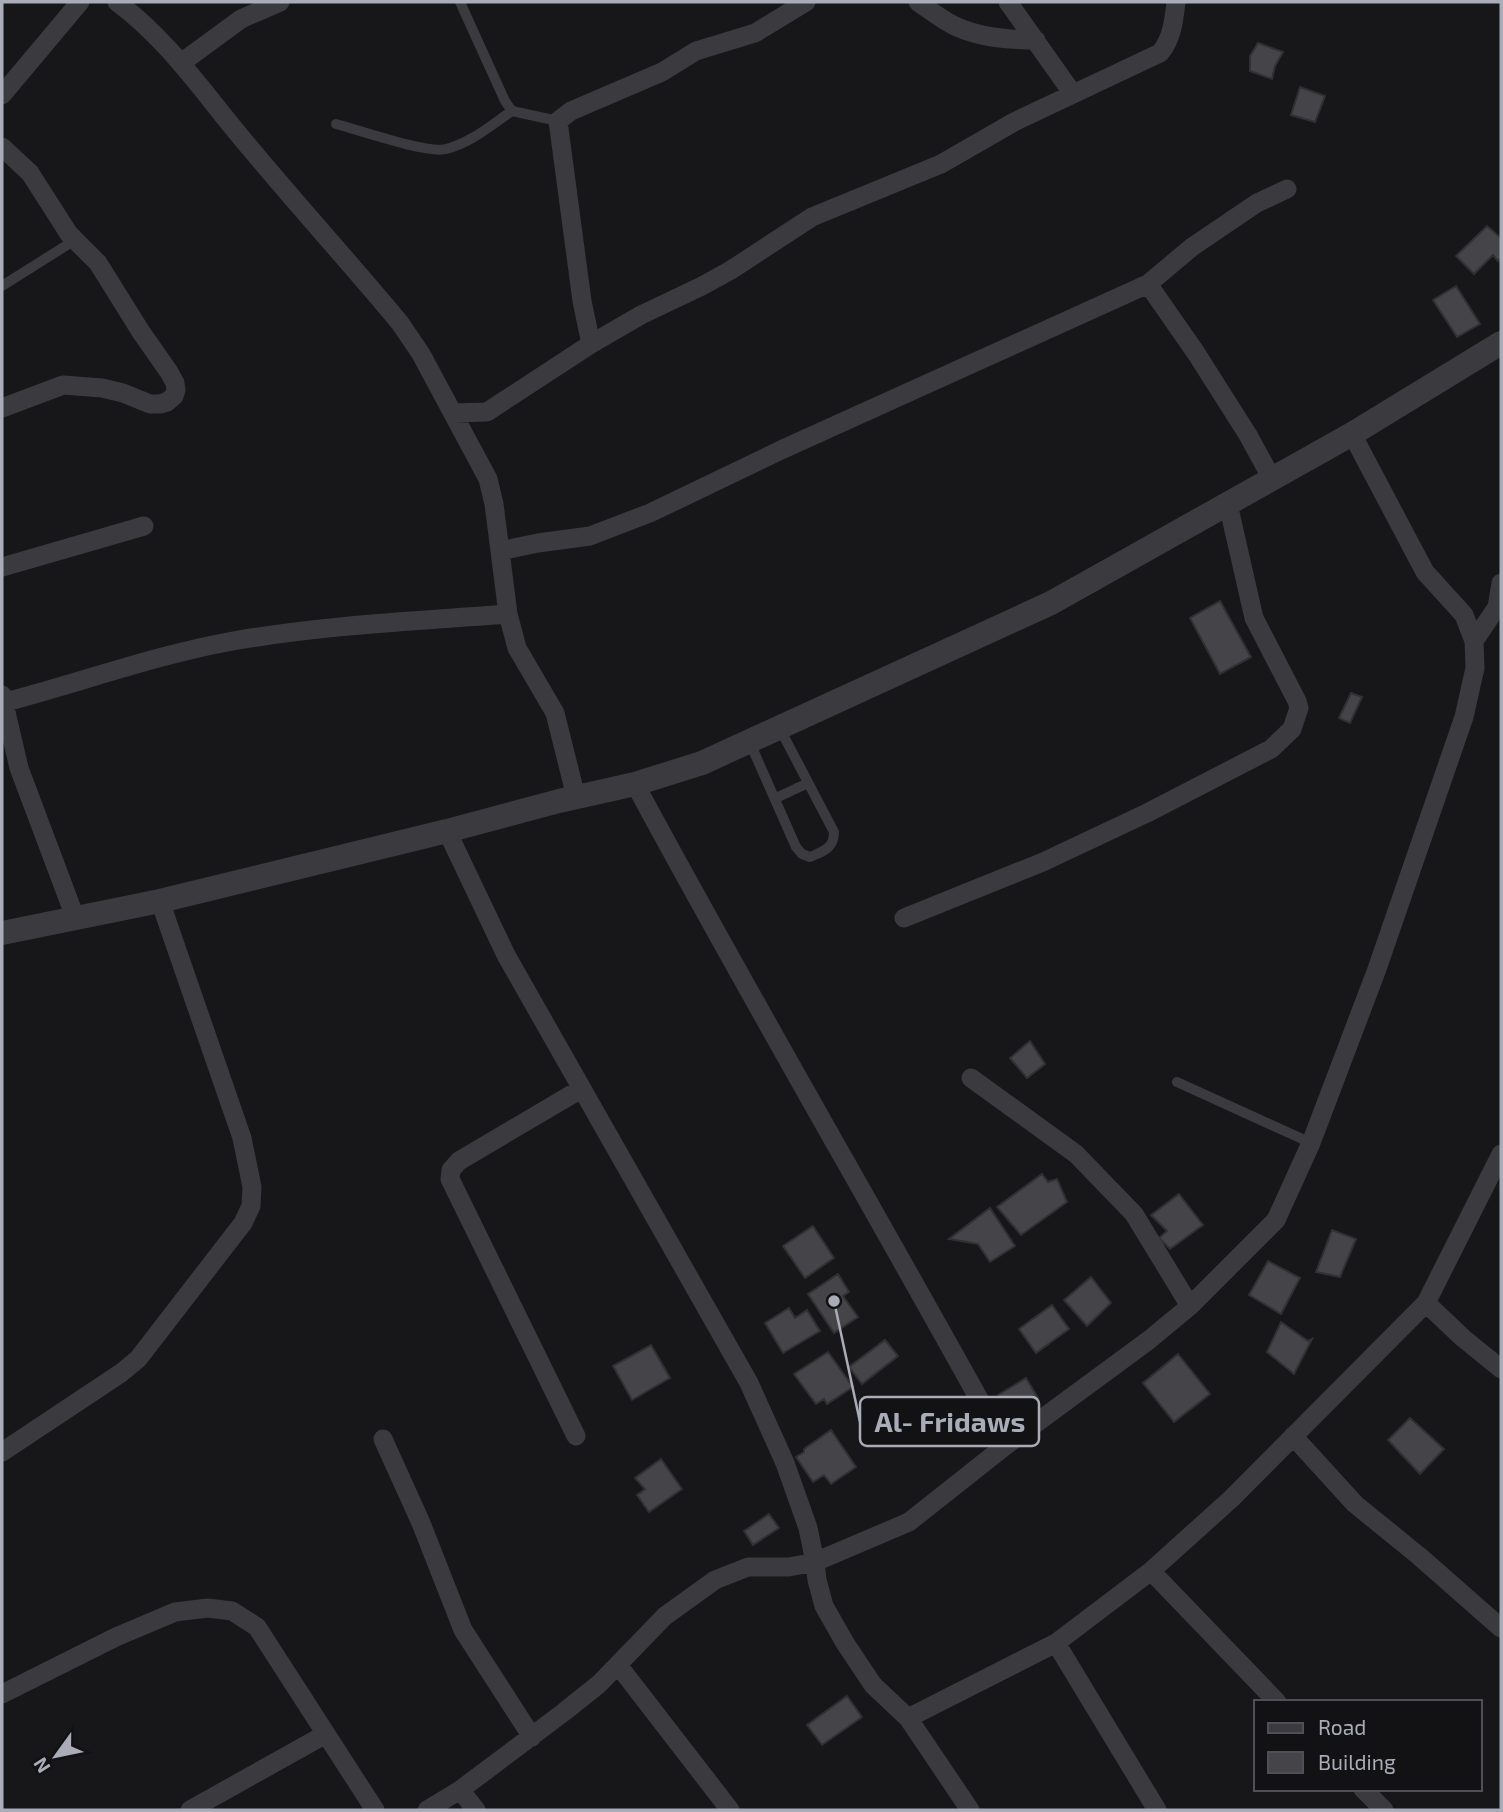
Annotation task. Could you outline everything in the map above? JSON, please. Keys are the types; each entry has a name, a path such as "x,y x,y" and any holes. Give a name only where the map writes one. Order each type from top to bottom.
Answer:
{"street":[{"path":"2,95 80,2"},
{"path":"117,2 152,31 181,63 248,146 400,323 421,354 488,479 494,504 508,614 517,648 555,713 576,797"},
{"path":"181,63 241,19 280,2"},
{"path":"590,344 558,121 571,111 662,72 696,51 755,33 806,2"},
{"path":"918,2 949,23 968,31 987,36 1036,40"},
{"path":"1009,2 1073,94"},
{"path":"453,414 487,412 590,344 641,314 731,270 812,217 941,164 1014,122 1160,53 1171,36 1176,2"},
{"path":"2,147 30,173 75,240 98,263 175,383 174,396 160,404 150,404 123,393 63,385 2,408"},
{"path":"500,551 538,542 590,536 650,513 1043,330 1149,284 1192,247 1256,203 1287,189"},
{"path":"1149,284 1220,390 1272,479"},
{"path":"2,933 160,901 635,784 702,763 1051,603 1352,435 1501,343"},
{"path":"427,1810 460,1790 590,1691 665,1616 715,1580 748,1567 789,1567 816,1562 909,1522 1005,1446 1149,1340 1190,1306 1276,1220 1311,1143 1377,969 1464,717 1475,668 1474,641 1464,615 1425,572 1352,435"},
{"path":"904,918 1043,862 1147,813 1271,749 1292,729 1299,708 1254,618 1228,504"},
{"path":"2,567 144,526"},
{"path":"1474,641 1497,607 1501,583"},
{"path":"75,917 19,768 2,700 231,642 319,628 508,614"},
{"path":"635,784 727,954 1005,1446"},
{"path":"447,831 494,932 748,1382 785,1463 808,1528 824,1606 873,1685 908,1718 970,1810"},
{"path":"2,1452 138,1359 243,1223 251,1206 252,1188 242,1138 160,901"},
{"path":"971,1079 1076,1154 1134,1214 1190,1306"},
{"path":"576,1436 450,1179 452,1170 459,1161 581,1089"},
{"path":"908,1718 1056,1643 1151,1571 1231,1499 1426,1303 1499,1164"},
{"path":"1426,1303 1501,1369"},
{"path":"1293,1436 1355,1504 1501,1628"},
{"path":"383,1439 421,1523 463,1630 532,1737"},
{"path":"1151,1571 1275,1700"},
{"path":"2,1694 116,1637 175,1612 208,1608 232,1611 257,1627 375,1810"},
{"path":"1056,1643 1157,1810"},
{"path":"618,1665 730,1810"},
{"path":"190,1810 326,1734"},
{"path":"460,1790 476,1810"},
{"path":"1365,1791 1384,1810"}],"lane":[{"path":"460,2 512,111 558,121"},
{"path":"336,124 421,147 443,150 466,142 512,111"},
{"path":"2,286 75,240"},
{"path":"750,742 796,847 802,854 810,857 829,848 834,841 834,832 779,729"},
{"path":"776,798 808,783"},
{"path":"1177,1082 1311,1143"}],"building":[{"path":"1258,43 1283,52 1275,66 1272,79 1250,71 1250,56"},
{"path":"1300,87 1325,96 1315,122 1291,115"},
{"path":"1487,226 1501,238 1501,258 1498,261 1493,255 1474,274 1456,256"},
{"path":"1456,286 1480,324 1457,337 1433,300"},
{"path":"1220,601 1251,657 1220,674 1190,618"},
{"path":"1351,693 1362,697 1350,723 1339,718"},
{"path":"1030,1041 1045,1064 1027,1078 1010,1058"},
{"path":"1042,1174 1048,1182 1057,1179 1067,1202 1021,1235 997,1207"},
{"path":"1179,1194 1203,1225 1170,1249 1159,1238 1167,1231 1151,1215"},
{"path":"990,1208 1015,1246 990,1262 978,1244 949,1239"},
{"path":"813,1226 834,1258 805,1278 783,1246"},
{"path":"1332,1230 1356,1239 1340,1277 1316,1272"},
{"path":"1268,1261 1300,1278 1281,1314 1249,1295"},
{"path":"838,1274 849,1292 843,1296 858,1317 834,1333 808,1294"},
{"path":"1091,1277 1111,1303 1087,1326 1064,1300"},
{"path":"1052,1305 1069,1329 1036,1353 1019,1329"},
{"path":"789,1308 795,1318 807,1310 820,1331 783,1353 765,1323"},
{"path":"1281,1322 1308,1341 1312,1339 1294,1374 1267,1352"},
{"path":"885,1340 898,1356 862,1384 849,1367"},
{"path":"651,1345 670,1378 632,1400 613,1366"},
{"path":"828,1352 853,1387 827,1404 824,1399 816,1404 794,1374"},
{"path":"1178,1354 1210,1394 1174,1422 1143,1383"},
{"path":"1026,1378 1038,1398 1009,1415 998,1395"},
{"path":"1410,1418 1444,1449 1420,1474 1388,1440"},
{"path":"831,1430 856,1467 831,1484 824,1475 813,1482 796,1457"},
{"path":"661,1459 682,1489 649,1512 637,1495 645,1489 635,1478"},
{"path":"769,1514 779,1528 753,1545 744,1531"},
{"path":"847,1696 862,1717 822,1745 807,1725"}],"place":[{"name":"Al- Fridaws","path":"834,1301"}]}
